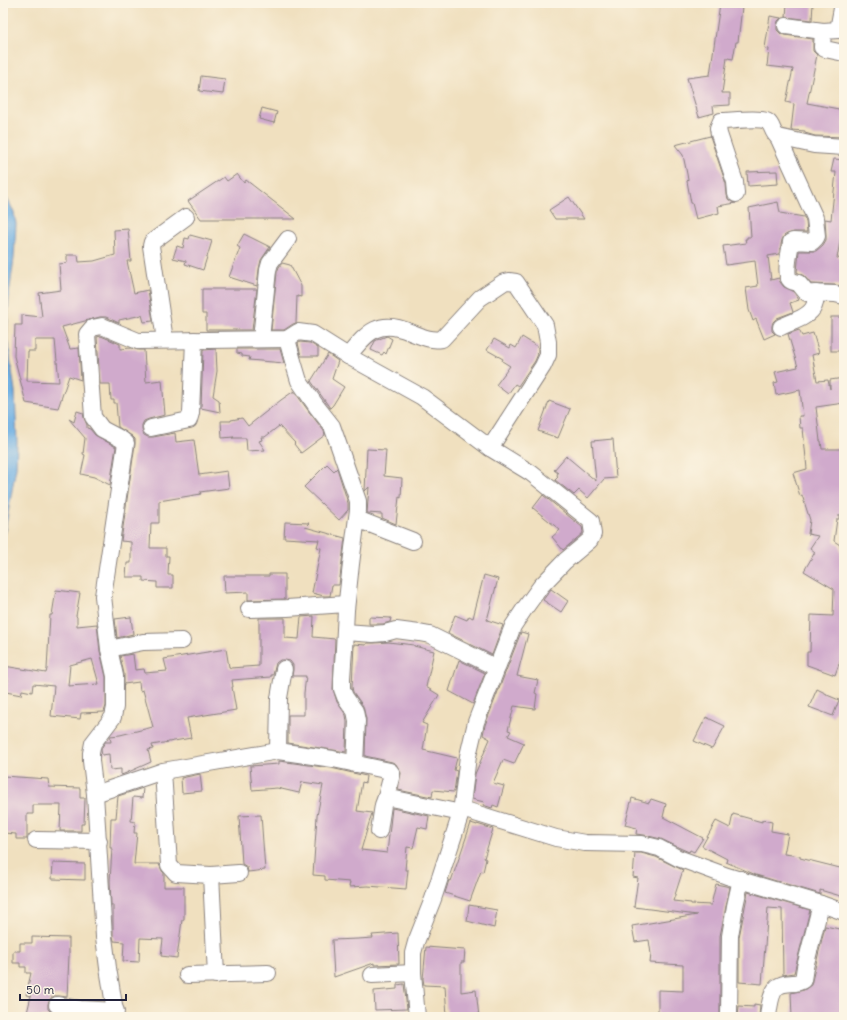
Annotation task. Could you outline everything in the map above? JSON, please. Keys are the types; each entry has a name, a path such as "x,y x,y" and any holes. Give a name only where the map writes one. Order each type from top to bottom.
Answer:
{"street":[{"path":"786,26 823,31 838,30 844,3"},
{"path":"823,31 822,47 844,53"},
{"path":"736,194 735,182 719,134 719,124 721,121 764,120 769,123 774,134 778,137 815,218 816,238 812,242 791,242 787,273 788,278 790,281 798,283 806,293 836,294 844,296"},
{"path":"778,137 814,145 844,147"},
{"path":"165,340 151,246 152,242 186,216"},
{"path":"261,339 268,270 270,264 288,239"},
{"path":"348,356 363,337 382,326 408,331 430,340 442,339 480,298 504,282 516,282 545,325 548,342 548,355 543,366 490,448"},
{"path":"781,327 809,314 814,308 816,293"},
{"path":"56,1005 116,1014 104,937 99,841 91,753 93,743 113,717 115,707 115,676 109,649 103,596 126,443 102,429 93,417 87,334 92,328 102,326 138,341 287,339 298,332 313,334 348,356 422,397 490,448 531,472 591,521 593,534 590,540 565,561 541,586 513,626 476,722 468,756 461,811 433,899 413,953 413,973 417,1017"},
{"path":"287,339 292,362 299,381 332,426 358,501 346,604 342,678 342,689 345,697 355,711 357,721 355,764"},
{"path":"151,428 189,420 191,413 194,340"},
{"path":"357,518 413,541"},
{"path":"249,609 346,604"},
{"path":"345,632 373,634 396,630 430,635 497,668"},
{"path":"109,649 143,642 182,641"},
{"path":"278,751 280,698 284,669"},
{"path":"95,794 163,771 278,751 333,759 390,772 392,774 383,805 379,830"},
{"path":"163,771 169,865 176,873 211,875 239,873"},
{"path":"386,797 461,811 505,822 556,838 585,843 650,845 678,858 727,876 741,879 844,912"},
{"path":"36,840 99,841"},
{"path":"211,875 216,975"},
{"path":"730,1015 730,936 741,879"},
{"path":"768,1017 769,1007 776,988 781,985 804,980 805,967 820,904"},
{"path":"187,976 268,973"},
{"path":"372,975 413,973"}],"water":[{"path":"3,192 14,213 16,224 14,258 9,295 7,337 15,391 17,443 16,467 3,542"}],"building":[{"path":"720,3 739,3 738,6 742,7 738,42 736,42 733,59 727,58 722,93 730,93 730,105 713,106 714,113 699,117 687,78 710,75"},
{"path":"787,3 813,3 812,20 786,17"},
{"path":"770,16 781,18 778,21 777,30 781,34 813,39 813,51 817,55 807,103 844,110 844,137 815,136 805,133 805,131 791,130 794,104 786,102 793,69 767,66 769,49 765,48"},
{"path":"201,76 225,79 223,94 199,91"},
{"path":"262,108 277,112 274,123 259,119"},
{"path":"710,136 726,184 728,199 736,203 718,206 719,213 696,219 691,203 683,155 675,145"},
{"path":"834,159 844,160 844,220 837,258 844,259 844,286 811,284 804,276 797,272 799,251 816,251 826,240 825,219 831,220 836,172 831,172"},
{"path":"777,171 778,184 748,186 747,172"},
{"path":"237,174 244,183 246,180 296,219 201,219 188,201 224,177 227,181"},
{"path":"569,197 584,219 555,219 549,210"},
{"path":"778,202 780,213 804,217 807,232 794,232 787,234 782,240 779,254 768,256 771,280 779,278 784,287 793,291 799,300 790,303 793,312 777,318 773,322 772,331 775,334 764,339 756,319 753,321 749,310 746,288 758,286 755,261 726,265 723,246 746,243 745,239 747,239 747,237 751,237 749,208"},
{"path":"128,229 131,261 127,261 134,293 148,290 153,321 144,322 142,315 119,320 119,323 106,317 100,317 62,327 70,349 79,348 81,380 69,376 58,408 26,403 14,356 15,325 22,325 22,315 42,317 39,293 61,290 59,264 67,263 67,255 78,255 79,262 94,261 115,255 114,230","holes":["35,340 55,340 59,382 27,381 28,351 35,351"]},
{"path":"244,234 270,247 261,260 257,286 229,277 240,248 237,246"},
{"path":"190,235 212,241 203,270 185,264 186,261 173,258 177,246 183,248 185,238 189,239"},
{"path":"282,263 290,265 301,286 301,297 297,296 296,323 284,330 271,330 277,272"},
{"path":"202,289 257,289 252,330 206,330 206,314 202,314"},
{"path":"831,317 844,317 844,351 831,351"},
{"path":"799,330 802,336 813,333 819,353 812,355 817,381 828,380 830,389 830,380 844,378 844,403 816,407 822,449 843,449 842,471 844,471 844,514 839,515 839,519 837,519 834,541 840,545 844,581 844,650 835,675 807,665 807,652 810,652 811,615 833,616 834,589 804,571 815,552 810,548 818,536 808,534 810,520 802,495 800,496 793,473 807,469 803,428 800,428 799,416 803,416 800,390 776,395 774,383 778,382 775,372 798,367 788,334"},
{"path":"101,336 120,344 120,349 131,348 144,350 146,382 162,380 165,415 144,421 142,430 144,435 153,437 175,433 176,442 194,440 199,475 227,471 229,488 200,492 201,494 159,501 159,523 151,523 150,548 166,548 166,556 169,556 168,575 173,575 173,588 157,588 157,582 143,581 143,577 126,577 127,563 131,563 131,542 121,541 135,439 118,427 116,403 114,403 114,400 111,400 110,384 100,384 97,337"},
{"path":"387,336 392,339 386,354 384,352 382,355 371,350 375,341"},
{"path":"522,337 538,347 538,354 518,386 515,384 508,394 496,385 510,366 502,361 503,359 487,350 494,339 510,348 511,345 516,348"},
{"path":"298,343 310,343 318,348 318,356 301,356"},
{"path":"216,349 217,371 213,396 219,400 220,412 201,408 203,350"},
{"path":"237,349 280,349 284,363 249,360 250,357 242,356 242,354 237,353"},
{"path":"328,354 338,361 332,379 344,387 330,408 311,381"},
{"path":"294,391 324,431 325,435 301,453 294,444 295,443 279,426 265,437 261,437 262,440 259,441 265,450 247,451 246,438 222,438 221,421 231,421 242,418 248,426"},
{"path":"549,401 570,409 558,438 538,431"},
{"path":"77,411 83,413 87,428 90,429 95,435 116,447 110,485 94,477 81,474 85,455 83,454 85,438 69,419 74,422"},
{"path":"613,439 616,478 604,479 588,498 579,490 574,495 555,480 558,477 558,473 554,470 566,456 596,481 592,441"},
{"path":"367,449 386,450 384,476 402,478 401,498 399,497 396,524 382,518 382,514 367,513 369,487 365,491"},
{"path":"327,464 334,471 337,468 348,503 348,510 339,520 304,487"},
{"path":"543,495 582,527 582,534 563,550 552,537 560,530 533,508"},
{"path":"285,522 309,523 305,527 345,538 339,585 332,585 330,596 312,593 321,548 317,547 319,540 284,538"},
{"path":"269,574 285,574 285,599 248,600 248,592 225,593 224,576 269,576"},
{"path":"484,575 498,579 487,620 503,625 492,655 448,633 455,615 467,620 469,616 473,618"},
{"path":"551,589 568,601 561,612 543,600"},
{"path":"56,590 80,593 76,616 77,626 97,624 100,651 106,677 106,706 104,712 81,713 80,719 51,716 54,686 33,684 32,692 22,690 21,695 6,692 8,679 3,678 4,666 46,673 50,615 52,615","holes":["92,659 99,684 68,686 70,665"]},
{"path":"314,616 313,637 335,639 333,689 337,702 346,715 346,752 288,743 288,715 304,715 306,676 292,676 293,665 290,661 280,660 276,663 273,675 271,675 271,677 232,680 236,710 187,718 191,738 152,745 153,749 148,750 151,762 124,774 121,775 121,769 110,770 109,754 102,755 101,750 105,742 111,742 110,736 153,727 143,690 140,691 139,682 124,684 124,674 120,656 133,654 135,670 144,669 145,673 167,671 164,659 226,649 230,668 259,666 259,618 285,618 285,638 299,639 301,617"},
{"path":"131,617 133,634 117,638 115,619"},
{"path":"369,617 391,618 390,622 383,624 369,624"},
{"path":"521,632 528,634 517,676 538,680 535,693 537,694 535,709 514,706 508,730 511,731 508,736 524,743 514,764 503,760 493,783 504,786 498,807 493,805 492,808 483,805 484,802 472,799 475,774 490,739 483,735 485,725"},
{"path":"388,642 414,645 434,651 426,687 439,695 422,723 427,725 423,750 457,758 454,770 457,771 454,792 433,790 432,797 398,790 401,773 396,764 365,756 366,719 363,706 353,692 352,687 354,644 366,645 367,643"},
{"path":"459,660 485,673 473,704 449,691"},
{"path":"817,689 839,700 833,716 809,707"},
{"path":"706,717 725,726 712,749 694,741"},
{"path":"279,761 331,768 366,776 365,783 362,782 357,811 372,813 361,850 387,853 392,808 429,816 427,829 418,827 413,848 407,847 405,870 408,870 406,889 368,886 349,887 350,882 325,880 325,876 313,875 317,816 323,785 302,782 299,793 277,788 252,790 250,766 279,764"},
{"path":"200,774 202,791 182,793 181,778"},
{"path":"3,776 48,779 49,787 80,788 80,798 85,798 84,824 81,824 81,831 60,831 61,805 33,805 33,814 27,814 27,839 16,839 16,834 3,833"},
{"path":"143,788 142,798 133,797 131,821 135,822 134,833 137,833 134,864 159,864 164,873 164,887 184,887 184,919 182,920 177,958 161,956 163,939 140,938 139,962 123,961 124,942 114,941 113,936 113,905 111,905 110,881 112,848 110,848 111,818 116,818 118,796"},
{"path":"632,798 649,803 651,799 666,804 663,817 703,838 694,852 690,850 689,852 661,839 636,834 637,828 625,825"},
{"path":"733,814 762,822 762,820 772,822 771,831 788,834 784,854 800,856 800,858 844,869 844,897 820,890 820,894 756,875 726,862 727,859 702,846 716,821 730,828"},
{"path":"261,815 265,870 248,872 247,867 242,864 239,816"},
{"path":"471,823 493,829 484,858 486,859 483,872 481,871 470,901 445,893 449,880 451,881"},
{"path":"635,853 656,857 683,870 673,901 711,905 716,884 730,887 720,936 720,1017 658,1017 658,990 683,991 683,965 650,963 651,954 649,940 635,942 632,926 697,915 634,907 638,878 633,877"},
{"path":"53,863 85,864 85,880 52,879"},
{"path":"748,892 810,910 794,973 783,975 782,909 768,908 762,984 739,982 739,937"},
{"path":"469,905 497,910 494,928 467,921"},
{"path":"825,926 844,930 844,1017 792,1017 791,993 804,990 811,985"},
{"path":"398,933 399,964 374,965 374,963 334,977 332,940 373,938 372,935"},
{"path":"32,937 69,938 67,997 54,996 50,999 48,1004 48,1009 51,1012 65,1017 26,1017 31,996 26,995 31,973 26,973 26,967 20,967 20,963 13,963 13,951 20,951 20,943 32,943"},
{"path":"426,947 465,950 464,962 461,962 461,992 476,990 479,1017 447,1017 445,986 424,985 423,979"},
{"path":"404,984 407,1009 375,1010 374,991 397,989 397,985"},
{"path":"754,1004 760,1005 759,1017 738,1017 739,1006 754,1007"}]}
